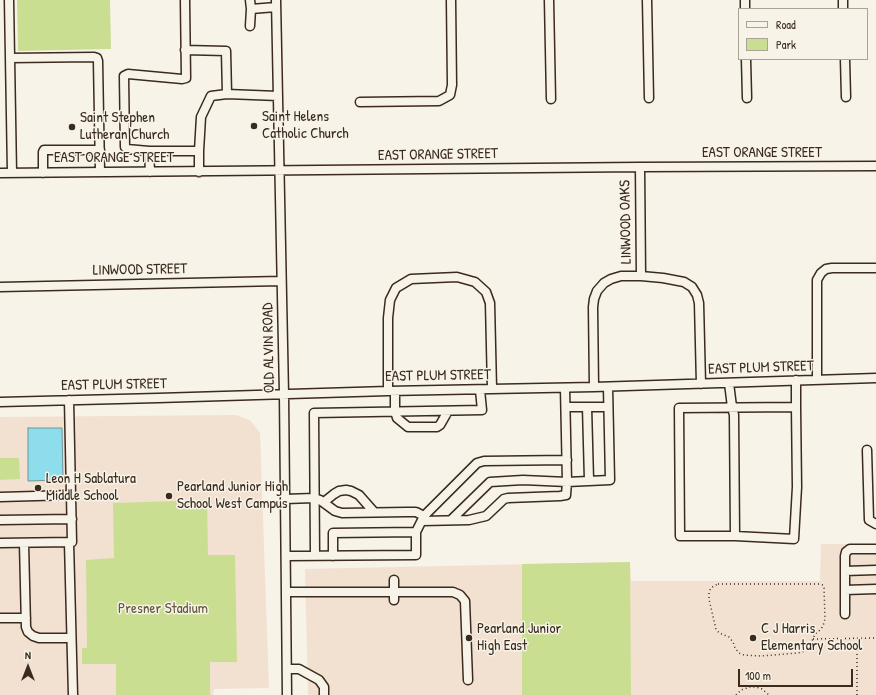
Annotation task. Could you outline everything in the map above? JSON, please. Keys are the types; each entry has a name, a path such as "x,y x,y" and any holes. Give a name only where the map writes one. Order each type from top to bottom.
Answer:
{"street":[{"path":"9,0 12,173"},
{"path":"185,0 186,78 182,79 128,74 124,76 125,147 127,149 149,151 199,150"},
{"path":"250,0 250,26"},
{"path":"360,102 440,101 450,95 452,85 451,0"},
{"path":"549,0 551,99"},
{"path":"647,0 649,98"},
{"path":"251,9 276,4"},
{"name":"OLD ALVIN ROAD","path":"276,4 284,394 287,695"},
{"path":"185,50 226,51 227,94"},
{"path":"10,58 97,58 100,172"},
{"path":"746,60 747,98"},
{"path":"845,60 846,97"},
{"path":"199,172 201,117 211,96 227,94 278,96"},
{"path":"43,173 44,150 100,150"},
{"path":"149,151 150,172"},
{"name":"EAST ORANGE STREET","path":"0,173 876,166"},
{"name":"LINWOOD OAKS","path":"640,167 641,276"},
{"path":"817,379 817,280 821,273 826,269 876,268"},
{"path":"594,387 594,299 597,291 604,283 621,276 663,278 684,282 692,287 697,295 699,303 701,384"},
{"path":"448,411 440,425 437,427 408,427 397,418 395,411 392,391 388,318 390,300 396,288 411,279 457,277 475,282 486,292 490,303 492,389"},
{"name":"LINWOOD STREET","path":"0,286 281,281"},
{"name":"EAST PLUM STREET","path":"0,402 392,391 608,387 876,378"},
{"path":"796,380 797,487 794,539 735,536 680,536 679,408 796,407"},
{"path":"729,383 734,415 735,536"},
{"path":"451,520 490,482 523,480 567,482 610,480 608,387"},
{"path":"285,499 314,498 324,502 335,511 342,513 416,512 423,518 469,520 486,516 504,499 566,495 567,460 565,388"},
{"path":"315,556 314,413 482,410 480,390"},
{"path":"0,543 72,542 69,400"},
{"path":"566,407 608,407"},
{"path":"587,407 589,480"},
{"path":"867,450 869,520 876,524"},
{"path":"286,556 416,555 416,532 423,518 477,463 484,461 567,460"},
{"path":"324,502 339,491 346,490 359,495 374,512"},
{"path":"0,497 71,495"},
{"path":"0,520 72,519"},
{"path":"333,556 333,533 416,532"},
{"path":"69,542 73,695"},
{"path":"24,543 26,627 28,632 39,638 71,638"},
{"path":"845,614 846,552 850,549 876,549"},
{"path":"845,570 876,570"},
{"path":"394,580 394,600"},
{"path":"845,590 876,589"},
{"path":"286,592 453,592 460,595 465,601 468,680"},
{"path":"0,618 26,618"},
{"path":"287,668 299,668 319,680 324,687 324,695"}],"path":[{"path":"718,584 823,585 825,619 820,630 815,634 813,639 806,651 798,653 752,656 739,653 729,637 720,633 716,629 709,599 711,588 718,584"},
{"path":"813,639 876,638"},
{"path":"857,639 857,695"},
{"path":"736,695 741,690 756,687 762,689 769,695"}],"shaded area":[{"name":"Pearland Junior High School West Campus","path":"236,415 250,420 260,433 269,688 214,689 213,695 0,695 0,417"},
{"path":"821,544 876,544 876,695 308,695 305,569 630,562 631,581 820,581"}],"green space":[{"path":"17,0 110,0 111,49 18,51"},
{"path":"0,458 19,458 20,479 0,480"},
{"name":"Presner Stadium","path":"207,500 208,555 235,555 237,662 210,662 210,695 116,695 116,664 82,664 82,648 87,648 86,560 114,558 113,503"},
{"path":"630,562 631,695 522,695 522,564"}],"water":[{"path":"28,428 62,428 63,480 28,481"}],"place":[{"name":"Saint Helens Catholic Church","path":"254,126"},
{"name":"Saint Stephen Lutheran Church","path":"72,127"},
{"name":"Leon H Sablatura Middle School","path":"38,488"},
{"name":"Pearland Junior High School West Campus","path":"169,496"},
{"name":"Pearland Junior High East","path":"469,638"},
{"name":"C J Harris Elementary School","path":"753,638"}]}
